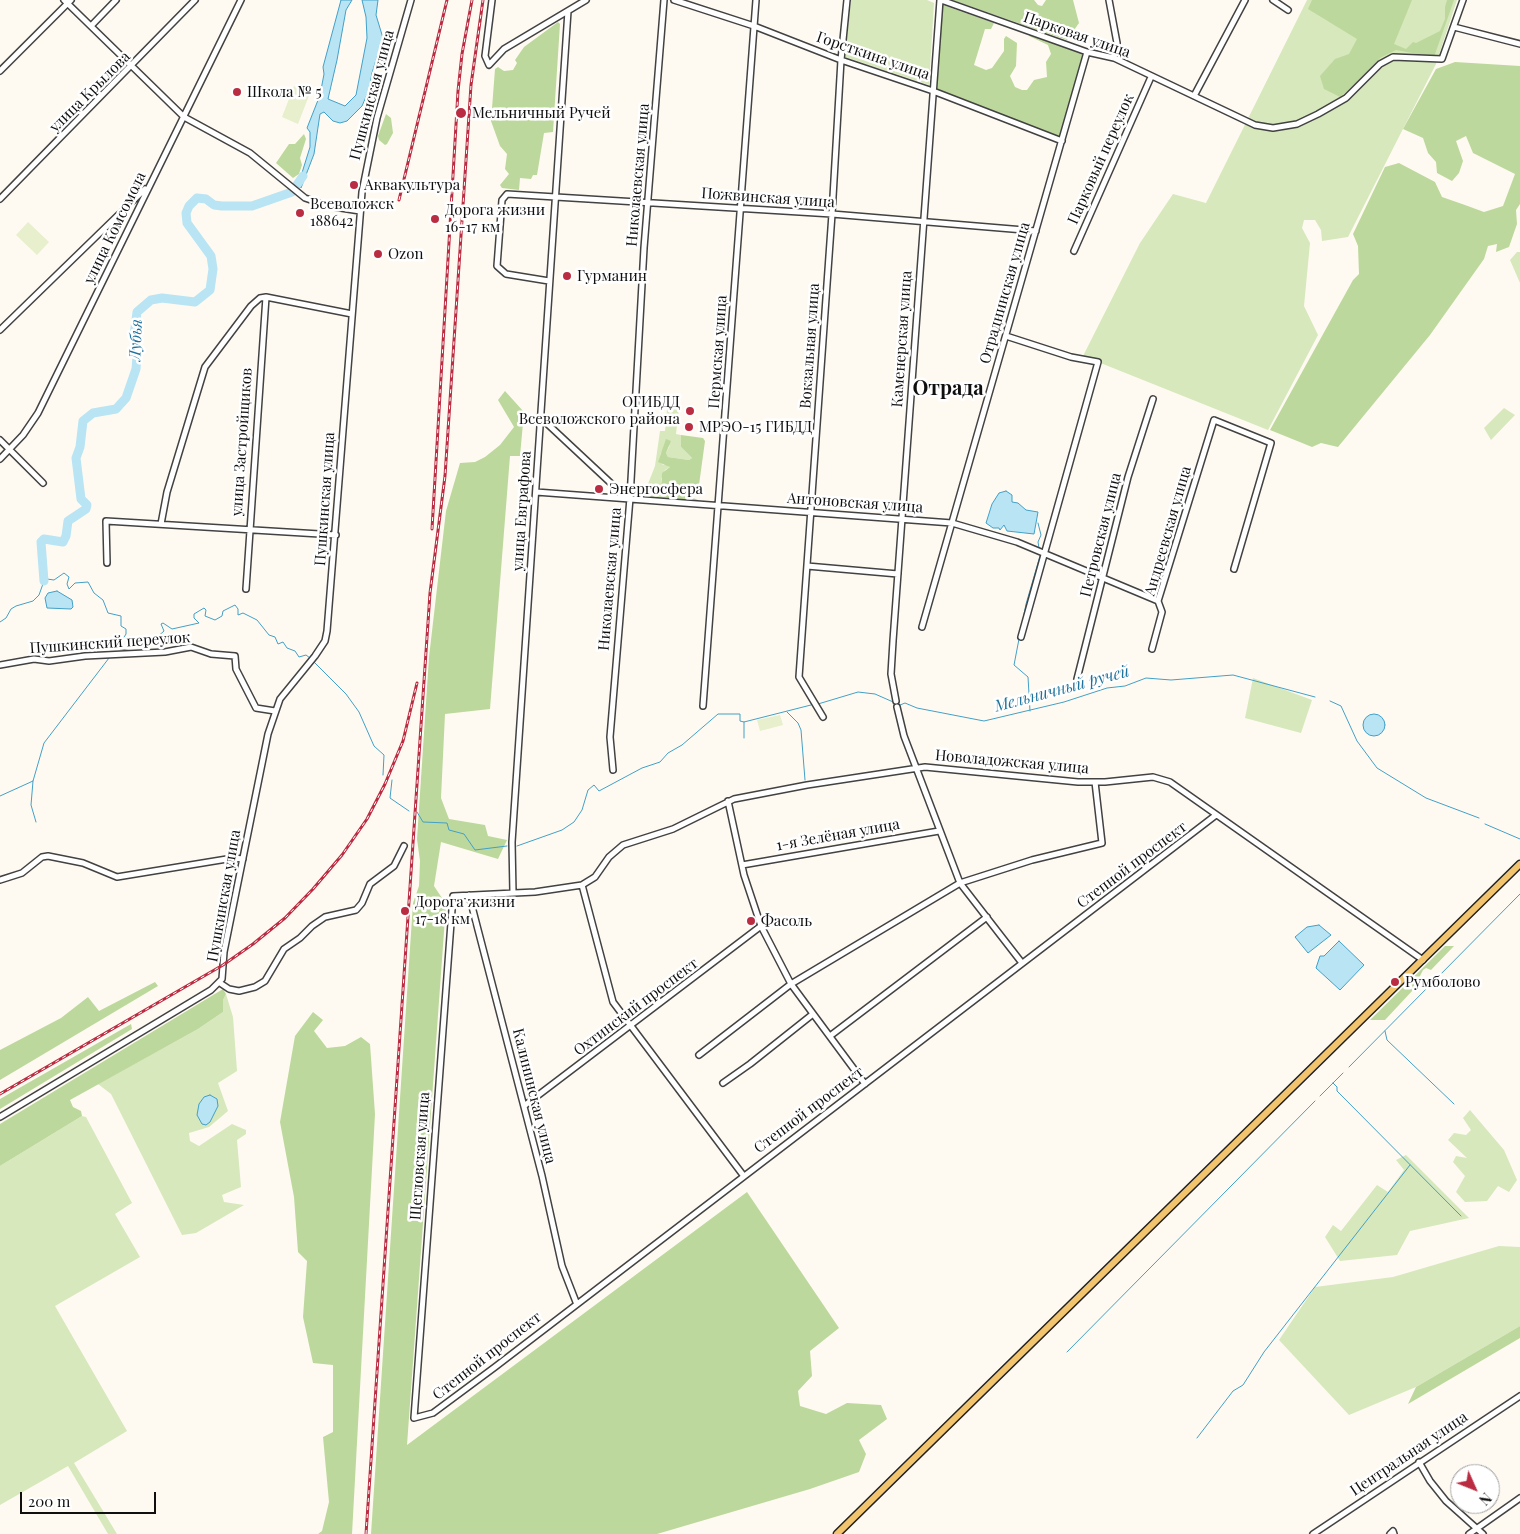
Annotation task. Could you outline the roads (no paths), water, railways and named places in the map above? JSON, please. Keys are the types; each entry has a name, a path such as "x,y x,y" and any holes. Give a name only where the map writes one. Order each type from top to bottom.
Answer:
{"main road":[{"path":"836,1534 1520,864"}],"street":[{"path":"90,26 116,0"},
{"name":"улица Крылова","path":"0,199 132,67 195,0"},
{"name":"улица Комсомола","path":"0,459 38,413 240,0"},
{"name":"Пушкинская улица","path":"220,983 262,759 275,711 288,687 316,656 325,641 327,631 360,211 370,145 411,0"},
{"path":"492,0 485,56 489,65 504,49 586,0"},
{"name":"Николаевская улица","path":"613,770 610,737 630,498 647,203 664,0"},
{"name":"Горсткина улица","path":"674,0 754,26 841,60 933,90 1062,141"},
{"name":"Пермская улица","path":"704,706 756,0"},
{"name":"Вокзальная улица","path":"823,717 799,677 841,60 847,0"},
{"name":"Парковая улица","path":"941,0 1087,52 1114,58 1255,125 1273,128 1297,124 1346,98 1380,64 1393,57 1442,59 1454,27"},
{"name":"Каменерская улица","path":"896,701 891,679 901,520 941,0"},
{"path":"1109,0 1117,43 1114,58"},
{"path":"1194,96 1245,0"},
{"path":"1273,0 1288,10"},
{"path":"1463,0 1454,27 1520,44"},
{"path":"0,71 68,1 90,26 184,117 250,153 271,168 298,194 308,200 328,206 360,211"},
{"name":"улица Евграфова","path":"513,893 512,842 568,11"},
{"name":"Отраднинская улица","path":"922,627 1087,52"},
{"name":"Парковый переулок","path":"1074,251 1151,77"},
{"path":"0,330 149,186"},
{"name":"Пожвинская улица","path":"549,281 506,274 496,266 502,200 511,192 647,203 832,214 1036,231"},
{"path":"161,524 167,492 205,367 252,306 260,298 266,297 352,314"},
{"name":"улица Застройщиков","path":"246,589 266,297"},
{"path":"1006,336 1071,357 1098,362 1021,637"},
{"name":"Петровская улица","path":"1077,678 1128,478 1153,399"},
{"path":"540,418 616,488 630,498"},
{"name":"Андреевская улица","path":"1152,649 1162,612 1158,601 1214,420 1271,443 1234,569"},
{"path":"0,440 43,483"},
{"name":"Антоновская улица","path":"536,492 622,500 630,498 952,523 990,533 1103,577 1158,601"},
{"path":"107,562 106,521 336,535"},
{"path":"807,566 898,574"},
{"name":"Пушкинский переулок","path":"0,665 34,659 49,661 85,656 165,652 191,647 211,654 235,656 236,669 256,708 275,711"},
{"path":"897,708 904,736 960,883 1022,963"},
{"name":"Новоладожская улица","path":"582,885 596,877 609,857 623,845 673,829 728,801 780,790 917,768 940,767 1095,782 1159,778 1170,782 1423,960"},
{"path":"699,1054 791,984 960,883 1032,860 1102,843 1095,782"},
{"path":"728,801 742,864 762,926 791,984 865,1084"},
{"name":"Степной проспект","path":"414,1418 433,1413 1216,815"},
{"name":"1-я Зелёная улица","path":"742,864 939,830"},
{"path":"0,1117 220,983 239,991 255,987 265,981 273,971 280,953 312,926 325,917 356,910 362,904 370,884 394,866 403,852 404,846"},
{"path":"0,880 22,873 42,856 56,857 83,864 117,877 243,858"},
{"path":"468,895 513,893 582,885 613,1002 630,1028 743,1175"},
{"name":"Щегловская улица","path":"414,1418 452,897 468,895"},
{"name":"Калининская улица","path":"468,895 524,1106 562,1266 576,1302"},
{"path":"830,1036 987,917"},
{"name":"Охтинский проспект","path":"524,1106 630,1028 762,926"},
{"path":"723,1083 814,1014"},
{"name":"Центральная улица","path":"1313,1534 1520,1396"},
{"path":"1419,1462 1430,1481 1446,1501 1483,1534"},
{"path":"1469,1534 1520,1498"},
{"path":"1390,1534 1393,1532 1394,1534"}],"water":[{"path":"341,0 352,0 346,10 328,99 345,106 356,95 367,38 366,17 362,0 378,0 376,15 383,38 372,73 369,90 362,106 347,121 340,123 333,121 324,112 320,114 314,154 301,188 295,183 301,176 310,147 310,132 307,128 320,95 324,74 323,67"},
{"path":"1006,491 1012,495 1012,502 1018,503 1026,510 1038,512 1034,534 1007,531 1004,525 1000,530 986,523 992,504 999,493"},
{"path":"57,591 72,600 73,607 71,609 47,608 45,598 48,593"},
{"path":"1374,714 1382,717 1385,725 1382,733 1374,736 1366,733 1363,725 1366,717"},
{"path":"1319,925 1331,935 1308,953 1295,937 1307,927"},
{"path":"1339,941 1364,965 1340,990 1316,968 1320,956 1324,956"},
{"path":"210,1095 217,1099 218,1106 210,1122 206,1125 202,1124 197,1115 199,1104 204,1097"}],"waterway":[{"name":"Лубья","path":"44,581 41,542 44,539 63,542 66,536 68,521 86,509 87,505 81,499 76,458 80,447 83,421 93,413 116,409 126,398 136,369 137,356 134,336 137,312 151,300 162,298 195,302 210,290 213,269 211,256 187,223 186,213 189,206 197,198 206,199 214,205 252,206 292,192 303,176"},
{"path":"1038,523 1041,535 1038,542 1039,548"},
{"path":"1022,625 1040,556"},
{"path":"0,622 6,618 11,609 33,601 39,595 44,581 47,579 54,580 64,573 69,577 67,584 69,589 75,583 88,582 94,593 103,600 108,613 121,616 121,626 126,629 126,634 118,647 132,651"},
{"path":"146,650 149,639 154,640 164,631 161,624 163,623 172,629 199,623 194,618 194,614 204,608 206,610 205,616 215,620 222,616 223,611 235,605 238,609 238,615 243,613 257,620 269,635 275,637 278,644 283,642 287,648 295,651 299,657 306,655 310,658"},
{"path":"1019,639 1014,665 1028,677 1030,711"},
{"path":"0,796 33,781 44,743 109,658"},
{"path":"313,661 346,694 359,712 374,746 384,755 383,775"},
{"name":"Мельничный ручей","path":"818,704 858,692 875,694 900,705 905,703 917,708 984,721 1064,702 1107,688 1125,686 1146,678 1171,680 1233,675 1315,697"},
{"name":"Мельничный ручей","path":"1330,701 1341,706 1357,741 1377,768 1426,798 1479,818"},
{"name":"Мельничный ручей","path":"517,846 562,830 574,822 582,810 588,790 594,785 599,791 642,768 660,762 668,753 682,745 718,714 740,714 740,721 744,722 811,705"},
{"path":"787,712 798,723 801,730 805,780"},
{"path":"744,722 744,738"},
{"name":"Мельничный ручей","path":"392,780 390,798 409,811"},
{"path":"33,781 31,805 36,822"},
{"name":"Мельничный ручей","path":"417,812 423,822 447,823 449,830 464,834 475,850 507,846"},
{"name":"Мельничный ручей","path":"1485,824 1520,839"},
{"path":"1349,1067 1520,894"},
{"path":"1385,1031 1387,1040 1454,1104"},
{"path":"1320,1096 1343,1073"},
{"path":"1333,1083 1337,1087 1337,1091 1461,1216"},
{"path":"1067,1352 1315,1101"},
{"path":"1197,1438 1233,1391 1243,1385 1264,1352 1410,1165"}],"railway":[{"path":"399,200 447,0"},
{"path":"432,529 458,91 462,54 472,0"},
{"path":"366,1534 430,593 445,476 471,85 483,0"},
{"path":"0,1094 223,965 285,918 342,855 367,819 385,784 403,741 417,683"}],"place":[{"name":"Школа № 5","path":"237,92"},
{"name":"Мельничный Ручей","path":"461,113"},
{"name":"Аквакультура","path":"354,185"},
{"name":"Всеволожск 188642","path":"300,213"},
{"name":"Дорога жизни 16-17 км","path":"435,219"},
{"name":"Ozon","path":"378,254"},
{"name":"Гурманин","path":"567,276"},
{"name":"ОГИБДД Всеволожского района","path":"690,411"},
{"name":"МРЭО-15 ГИБДД","path":"689,427"},
{"name":"Энергосфера","path":"599,489"},
{"name":"Дорога жизни 17-18 км","path":"405,911"},
{"name":"Фасоль","path":"751,921"},
{"name":"Румболово","path":"1395,982"}],"district":[{"name":"Отрада","path":"948,389"}]}
